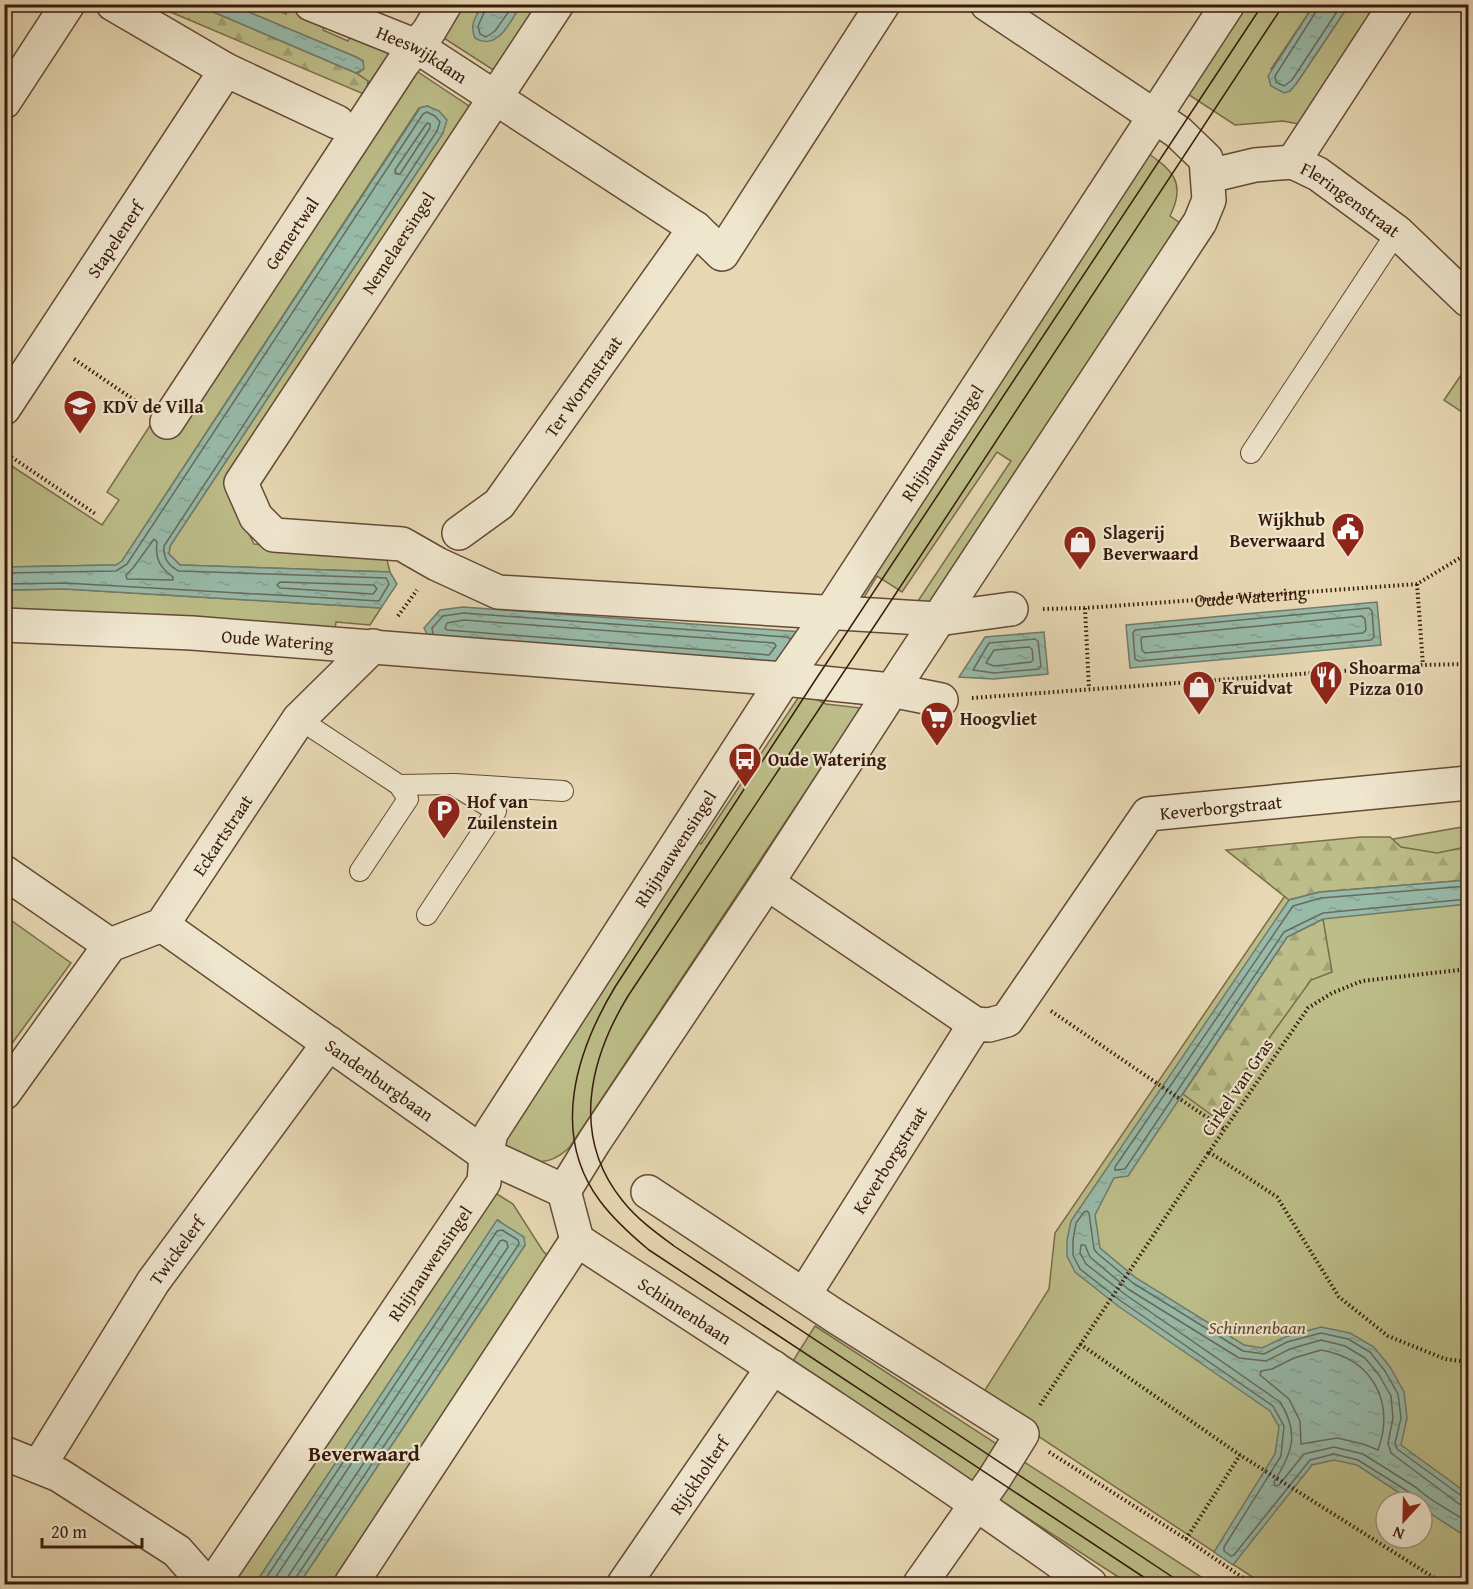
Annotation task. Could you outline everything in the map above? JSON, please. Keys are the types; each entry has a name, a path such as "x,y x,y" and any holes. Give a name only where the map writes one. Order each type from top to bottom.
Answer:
{"street":[{"path":"4,102 68,4"},
{"path":"113,4 226,70 337,122"},
{"name":"Heeswijkdam","path":"311,4 416,46 495,98"},
{"path":"416,46 429,31 445,4"},
{"name":"Nemelaersingel","path":"437,564 402,544 274,536 256,517 241,483 557,4"},
{"path":"495,98 695,228 722,254 883,4"},
{"path":"351,1584 577,1240 564,1191 594,1142 767,883 891,690 1200,222 1209,200 1206,159 1178,132 987,4"},
{"name":"Rhijnauwensingel","path":"213,1584 484,1182 486,1155 491,1133 784,679 831,612 1228,4"},
{"path":"1293,162 1396,4"},
{"name":"Gemertwal","path":"168,422 416,46"},
{"name":"Stapelenerf","path":"4,408 226,70"},
{"name":"Fleringenstraat","path":"1209,177 1255,165 1293,162 1318,174 1396,232 1468,300"},
{"name":"Ter Wormstraat","path":"459,533 499,504 695,228"},
{"path":"437,564 498,592 938,619 1011,609"},
{"name":"Oude Watering","path":"4,625 192,633 373,646 784,679 891,690 941,700"},
{"name":"Eckartstraat","path":"162,925 299,719 373,646"},
{"name":"Keverborgstraat","path":"804,1295 975,1024 989,1025 1007,1020 1148,814 1468,783"},
{"path":"4,872 110,945"},
{"path":"767,883 975,1024"},
{"path":"4,1093 110,945 162,925"},
{"name":"Sandenburgbaan","path":"162,925 486,1155 564,1191"},
{"name":"Twickelerf","path":"39,1466 153,1282 329,1043"},
{"path":"648,1192 1009,1426 1003,1465 920,1584"},
{"name":"Schinnenbaan","path":"577,1240 773,1367 976,1503 1090,1584"},
{"name":"Rijckholterf","path":"624,1584 773,1367"},
{"path":"4,1453 59,1475 177,1551 206,1584"}],"lane":[{"path":"1251,453 1396,232"},
{"path":"299,719 399,785 408,799 360,871"},
{"path":"399,785 452,784 563,791"},
{"path":"427,915 496,811 452,784"}],"path":[{"path":"48,342 168,422"},
{"path":"4,453 97,515"},
{"name":"Oude Watering","path":"1011,609 1085,608 1417,584 1468,554"},
{"path":"373,646 386,633 437,564"},
{"path":"1417,584 1423,665"},
{"path":"1085,608 1089,689"},
{"path":"941,700 1423,665 1468,664"},
{"name":"Cirkel van Gras","path":"1468,969 1362,981 1332,993 1308,1008 1209,1152 1277,1197 1339,1297 1388,1336 1445,1359 1468,1362"},
{"path":"1026,994 1224,1129"},
{"path":"1209,1152 1080,1344 1009,1426 1252,1584"},
{"path":"1080,1344 1240,1455 1444,1584"},
{"path":"1186,1539 1240,1455"}],"green space":[{"path":"154,5 197,5 356,73 368,81 366,95"},
{"path":"232,5 264,5 286,14 289,6 326,22 323,30 348,41 352,32 401,54 366,95 368,81 356,73 360,72 363,61"},
{"path":"455,5 483,5 477,14 499,36 521,5 548,5 501,75 436,33"},
{"path":"1236,5 1314,5 1271,69 1296,84 1349,5 1384,5 1304,125 1283,121 1235,125 1180,89"},
{"path":"409,66 478,112 227,489 254,544 386,556 390,572 180,565 169,554 170,546 443,133 428,106 419,108 122,561 116,565 5,567 4,461 102,525 119,500 107,492 153,421"},
{"path":"1145,151 1163,164 1174,178 1177,194 1170,216 1180,223 927,606 918,601 1011,461 997,452 902,592 877,576 862,601 848,599"},
{"path":"1468,365 1468,416 1444,400"},
{"path":"65,589 381,608 370,625 336,622 334,637 5,617 5,590"},
{"path":"802,692 826,704 861,708 569,1148 559,1156 540,1162 514,1153 496,1141 692,839 701,844"},
{"name":"Schinnenbaan","path":"1468,826 1468,1584 1263,1584 980,1398 1049,1289 1055,1233 1314,853"},
{"path":"1361,837 1390,837 1401,847 1437,853 1461,848 1468,839 1468,880 1320,892 1289,900 1226,850"},
{"path":"5,916 71,963 5,1053"},
{"path":"1323,919 1332,972 1311,980 1213,1116 1183,1094 1287,937"},
{"path":"489,1189 513,1204 543,1251 554,1262 341,1584 299,1584 525,1245 498,1220 255,1584 231,1584"},
{"path":"815,1326 1212,1584 1129,1584 791,1364"}],"water":[{"path":"197,5 232,5 356,57 363,61 364,69 356,73"},
{"path":"483,5 521,5 508,26 497,38 483,41 475,38 473,28 474,20"},
{"path":"1314,5 1349,5 1296,84 1290,91 1284,93 1271,86 1268,76"},
{"path":"427,106 439,111 447,120 443,133 170,546 169,554 180,565 390,572 397,584 381,608 65,589 5,590 5,567 116,565 122,561 420,108"},
{"path":"1377,602 1381,645 1130,668 1126,625"},
{"path":"463,607 802,632 777,669 429,639 424,628 440,610"},
{"path":"1044,632 1048,674 994,679 959,677 985,637"},
{"path":"1468,880 1468,904 1323,919 1287,937 1128,1176 1114,1178 1095,1215 1100,1248 1136,1278 1244,1345 1262,1348 1285,1337 1321,1327 1350,1333 1374,1347 1390,1367 1404,1392 1407,1418 1401,1445 1468,1494 1468,1538 1434,1516 1434,1490 1395,1490 1357,1465 1334,1460 1312,1465 1233,1565 1214,1552 1275,1454 1279,1427 1270,1411 1118,1306 1075,1272 1067,1256 1067,1240 1071,1221 1289,900 1320,892"},
{"path":"497,1220 524,1237 525,1245 299,1584 255,1584"}],"tram line":[{"path":"1154,1584 649,1250 623,1227 600,1201 585,1175 576,1148 572,1121 574,1093 580,1066 589,1038 615,987 1263,4"},
{"path":"1183,1584 674,1246 646,1225 622,1200 606,1175 596,1150 591,1124 591,1098 603,1046 628,996 1284,4"}],"place":[{"name":"KDV de Villa","path":"80,435"},
{"name":"Wijkhub Beverwaard","path":"1348,558"},
{"name":"Slagerij Beverwaard","path":"1080,571"},
{"name":"Shoarma Pizza 010","path":"1326,706"},
{"name":"Kruidvat","path":"1199,716"},
{"name":"Hoogvliet","path":"937,747"},
{"name":"Oude Watering","path":"745,788"},
{"name":"Hof van Zuilenstein","path":"444,840"}],"district":[{"name":"Beverwaard","path":"364,1453"}]}
